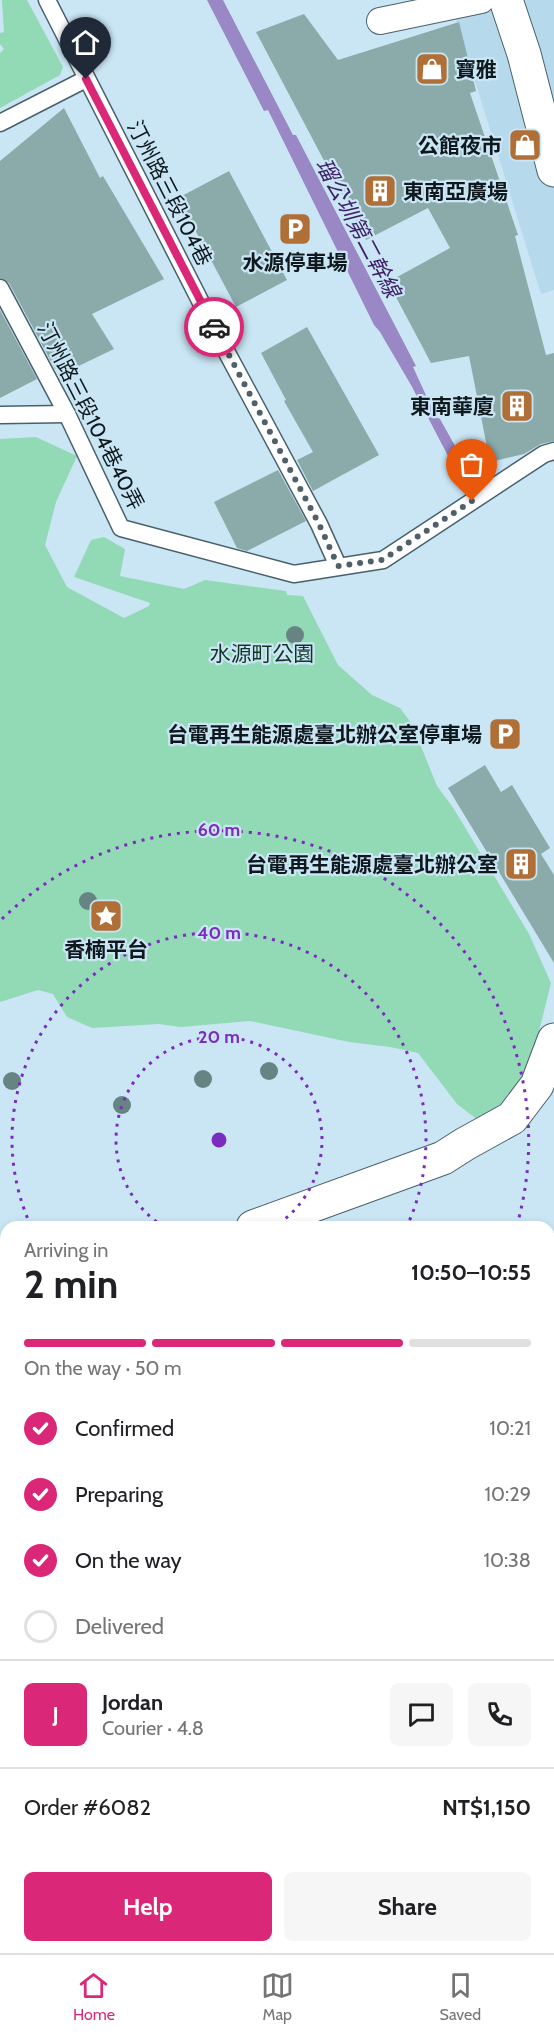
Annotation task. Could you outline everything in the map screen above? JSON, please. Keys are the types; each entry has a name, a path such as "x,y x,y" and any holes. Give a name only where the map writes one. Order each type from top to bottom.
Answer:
{"main road":[{"path":"506,0 524,54 554,170"},
{"path":"270,1221 443,1158 512,1118 537,1086 554,1040"}],"street":[{"path":"380,21 481,0"}],"lane":[{"name":"汀州路三段104巷","path":"47,0 218,336 319,524 338,566"},
{"path":"0,123 86,79"},
{"name":"汀州路三段104巷40弄","path":"0,288 67,414 121,528 294,574 382,560 544,454 554,451"},
{"path":"0,415 67,414"}],"shaded area":[{"path":"207,0 223,0 416,366 413,367 436,417 440,419 470,473 459,477 411,385 374,325 268,110 264,111"},
{"name":"公館夜市","path":"450,0 554,0 554,290 541,294"}],"green space":[{"path":"2,0 27,0 63,67 60,75 0,108 0,53 4,49 0,44 0,33 4,32"},
{"name":"水源町公園","path":"36,437 77,456 56,502 45,545 67,587 124,618 149,606 150,603 74,577 91,540 104,537 125,549 120,576 184,589 205,580 286,591 287,595 303,596 338,665 372,695 400,708 412,724 437,786 454,809 529,934 551,983 528,1076 513,1097 478,1120 457,1104 418,1053 349,1042 250,1021 181,1027 159,1024 92,1028 67,1017 53,994 38,990 0,1002 0,439"}],"building":[{"name":"東南亞廣場","path":"304,14 338,60 459,22 476,91 470,93 518,235 515,236 546,355 554,353 554,441 541,444 524,454 490,462 469,356 431,363 388,282 450,248 428,208 366,240 256,32"},
{"path":"64,108 100,178 103,176 164,279 92,314 114,349 64,373 62,366 55,369 9,283 0,278 0,161"},
{"path":"229,171 287,280 236,307 178,198"},
{"path":"0,310 37,379 0,398"},
{"path":"307,327 379,455 313,491 297,460 313,452 284,401 286,400 261,353"},
{"path":"278,470 306,521 247,551 237,548 214,502"},
{"name":"台電再生能源處臺北辦公室","path":"485,765 501,792 512,785 550,848 541,854 554,875 554,963 448,788"}],"way so far":[{"path":"214,327 319,524 338,566 382,560 472,501"}],"place":[{"name":"寶雅","path":"432,69"},
{"name":"公館夜市","path":"525,145"},
{"name":"東南亞廣場","path":"380,191"},
{"name":"水源停車場","path":"295,229"},
{"name":"東南華廈","path":"517,406"},
{"name":"台電再生能源處臺北辦公室停車場","path":"505,734"},
{"name":"台電再生能源處臺北辦公室","path":"521,864"},
{"name":"香楠平台","path":"106,916"}],"route":[{"path":"86,79 214,327"}],"water label":[{"name":"瑠公圳第二幹線","path":"358,228"}]}
